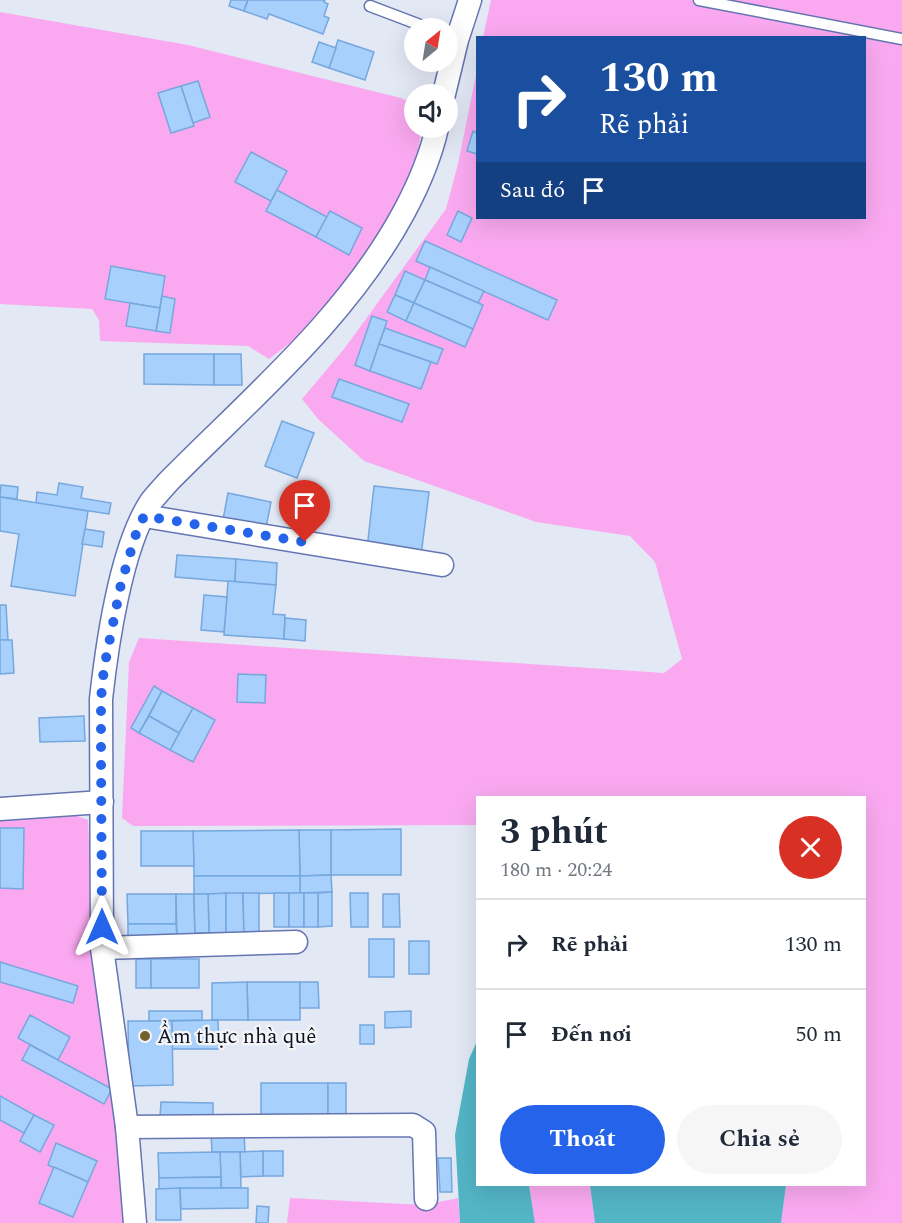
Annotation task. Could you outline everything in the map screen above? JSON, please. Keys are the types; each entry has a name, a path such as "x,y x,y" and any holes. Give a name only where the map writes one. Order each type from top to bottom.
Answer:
{"street":[{"path":"458,25 470,0"},
{"path":"135,1223 127,1127 102,948 101,699 104,668 121,584 136,534 150,504 168,482 298,352 341,306 366,274 386,243 424,173 435,138"},
{"path":"144,516 442,565"},
{"path":"0,809 102,802"},
{"path":"102,948 296,942"},
{"path":"127,1127 413,1125 424,1132 426,1199"}],"lane":[{"path":"699,0 902,39"},
{"path":"370,6 404,19"}],"shaded area":[{"path":"491,0 902,0 902,1223 781,1223 786,1186 866,1186 866,796 476,796 476,825 133,826 122,818 129,662 139,638 664,673 682,659 655,562 630,536 536,522 364,461 318,419 302,399 344,349 446,209 458,164 476,75 476,219 866,219 866,36 483,36"},
{"path":"0,12 188,45 404,99 404,138 420,138 414,171 377,240 302,334 269,359 248,346 100,341 99,320 92,309 0,304"},
{"path":"71,814 88,820 94,944 116,1085 125,1223 0,1223 0,818"},
{"path":"529,1186 590,1186 595,1223 535,1223"},
{"path":"290,1198 424,1205 458,1198 460,1223 287,1223"}],"water":[{"path":"476,1043 476,1186 529,1186 535,1223 460,1223 455,1135 469,1059"},
{"path":"590,1186 786,1186 781,1223 595,1223"}],"building":[{"path":"231,0 248,0 244,11 229,6"},
{"path":"248,0 325,0 324,2 328,4 324,16 329,18 323,34 269,14 267,19 244,11"},
{"path":"338,40 374,52 365,80 329,68"},
{"path":"319,42 336,48 329,68 312,62"},
{"path":"198,81 210,117 193,123 181,86"},
{"path":"181,86 194,126 171,133 158,93"},
{"path":"473,131 476,132 476,154 467,151"},
{"path":"251,152 287,171 271,201 235,182"},
{"path":"277,190 327,217 316,237 266,211"},
{"path":"330,211 362,228 349,255 316,237"},
{"path":"458,211 472,218 461,242 447,235"},
{"path":"425,241 557,300 548,320 416,261"},
{"path":"111,266 165,276 160,308 105,299"},
{"path":"430,267 484,291 478,303 425,280"},
{"path":"405,271 425,280 414,303 395,295"},
{"path":"425,280 483,305 473,329 414,303"},
{"path":"395,295 414,303 406,321 387,312"},
{"path":"162,296 175,299 170,333 156,331"},
{"path":"130,303 160,308 156,331 126,326"},
{"path":"414,303 473,329 465,347 406,321"},
{"path":"372,316 387,321 370,371 355,365"},
{"path":"385,328 443,349 437,364 379,344"},
{"path":"379,344 431,362 421,389 370,371"},
{"path":"144,354 214,354 214,385 144,384"},
{"path":"214,354 241,354 242,385 214,385"},
{"path":"339,379 409,404 402,422 332,397"},
{"path":"282,421 314,433 297,478 265,466"},
{"path":"59,483 83,487 81,498 111,503 109,514 36,503 37,492 57,495"},
{"path":"1,485 18,487 17,499 0,497"},
{"path":"374,486 429,492 421,556 367,549"},
{"path":"228,493 271,502 265,533 222,525"},
{"path":"0,497 88,511 75,596 11,586 19,534 0,531"},
{"path":"85,529 104,532 102,547 82,544"},
{"path":"177,555 236,559 235,582 175,577"},
{"path":"236,559 277,563 276,585 235,582"},
{"path":"228,581 276,585 273,614 285,615 284,639 224,635"},
{"path":"204,595 227,597 224,632 201,630"},
{"path":"0,605 6,605 8,640 0,640"},
{"path":"285,618 306,620 305,641 284,639"},
{"path":"0,640 12,640 14,673 0,674"},
{"path":"238,674 266,675 265,703 237,702"},
{"path":"154,686 162,691 139,733 131,728"},
{"path":"162,691 193,708 179,733 149,716"},
{"path":"193,708 215,720 193,762 170,750"},
{"path":"84,716 85,741 40,742 39,718"},
{"path":"149,716 179,733 170,750 139,733"},
{"path":"0,828 24,828 23,889 0,888"},
{"path":"401,829 401,875 331,875 331,830"},
{"path":"299,830 331,830 331,875 300,876"},
{"path":"299,830 300,876 194,876 193,831"},
{"path":"141,831 193,831 194,866 141,866"},
{"path":"331,875 332,892 300,893 300,876"},
{"path":"194,876 300,876 300,893 194,894"},
{"path":"332,892 332,926 318,927 318,893"},
{"path":"226,893 226,933 209,933 208,894"},
{"path":"226,893 243,893 244,933 226,933"},
{"path":"243,893 259,893 259,937 244,937"},
{"path":"274,893 289,893 289,927 274,927"},
{"path":"289,893 304,893 304,927 289,927"},
{"path":"304,893 318,893 318,927 304,927"},
{"path":"350,893 368,893 368,927 351,927"},
{"path":"127,894 176,894 176,924 128,924"},
{"path":"176,894 194,894 195,938 177,938"},
{"path":"194,894 208,894 209,933 195,933"},
{"path":"383,894 399,894 400,927 383,927"},
{"path":"128,924 176,924 177,938 128,939"},
{"path":"369,939 394,939 394,977 369,977"},
{"path":"409,941 429,941 429,974 409,974"},
{"path":"136,959 151,959 151,988 136,988"},
{"path":"151,959 199,959 199,988 151,988"},
{"path":"0,962 78,986 73,1003 0,982"},
{"path":"247,982 300,982 300,1020 248,1020"},
{"path":"247,982 248,1020 212,1020 212,983"},
{"path":"300,982 318,982 319,1008 300,1008"},
{"path":"149,1011 202,1011 202,1020 149,1021"},
{"path":"411,1011 411,1027 385,1028 385,1012"},
{"path":"30,1015 70,1037 58,1060 18,1038"},
{"path":"218,1020 219,1049 172,1049 172,1021"},
{"path":"128,1021 172,1021 173,1085 129,1086"},
{"path":"360,1025 374,1025 374,1044 360,1044"},
{"path":"30,1045 112,1089 104,1104 22,1060"},
{"path":"261,1083 328,1083 328,1116 261,1116"},
{"path":"328,1083 346,1083 346,1116 328,1116"},
{"path":"0,1096 34,1115 24,1133 0,1120"},
{"path":"161,1102 213,1103 213,1119 160,1117"},
{"path":"34,1115 54,1125 40,1152 20,1141"},
{"path":"211,1133 244,1133 245,1152 212,1152"},
{"path":"56,1143 97,1161 88,1182 48,1165"},
{"path":"263,1151 283,1151 283,1176 263,1176"},
{"path":"263,1151 263,1176 241,1177 240,1152"},
{"path":"220,1152 240,1152 241,1188 221,1188"},
{"path":"220,1152 221,1177 159,1178 158,1153"},
{"path":"438,1158 451,1158 452,1192 440,1192"},
{"path":"54,1167 88,1182 73,1217 39,1203"},
{"path":"221,1177 221,1188 159,1189 159,1178"},
{"path":"180,1188 181,1220 156,1220 156,1189"},
{"path":"180,1188 248,1188 248,1208 181,1209"},
{"path":"257,1206 269,1207 268,1223 256,1223"}],"place":[{"name":"Ẩm thực nhà quê","path":"145,1036"}],"route":[{"path":"102,927 101,699 104,668 121,584 136,534 144,516 305,542"}]}
